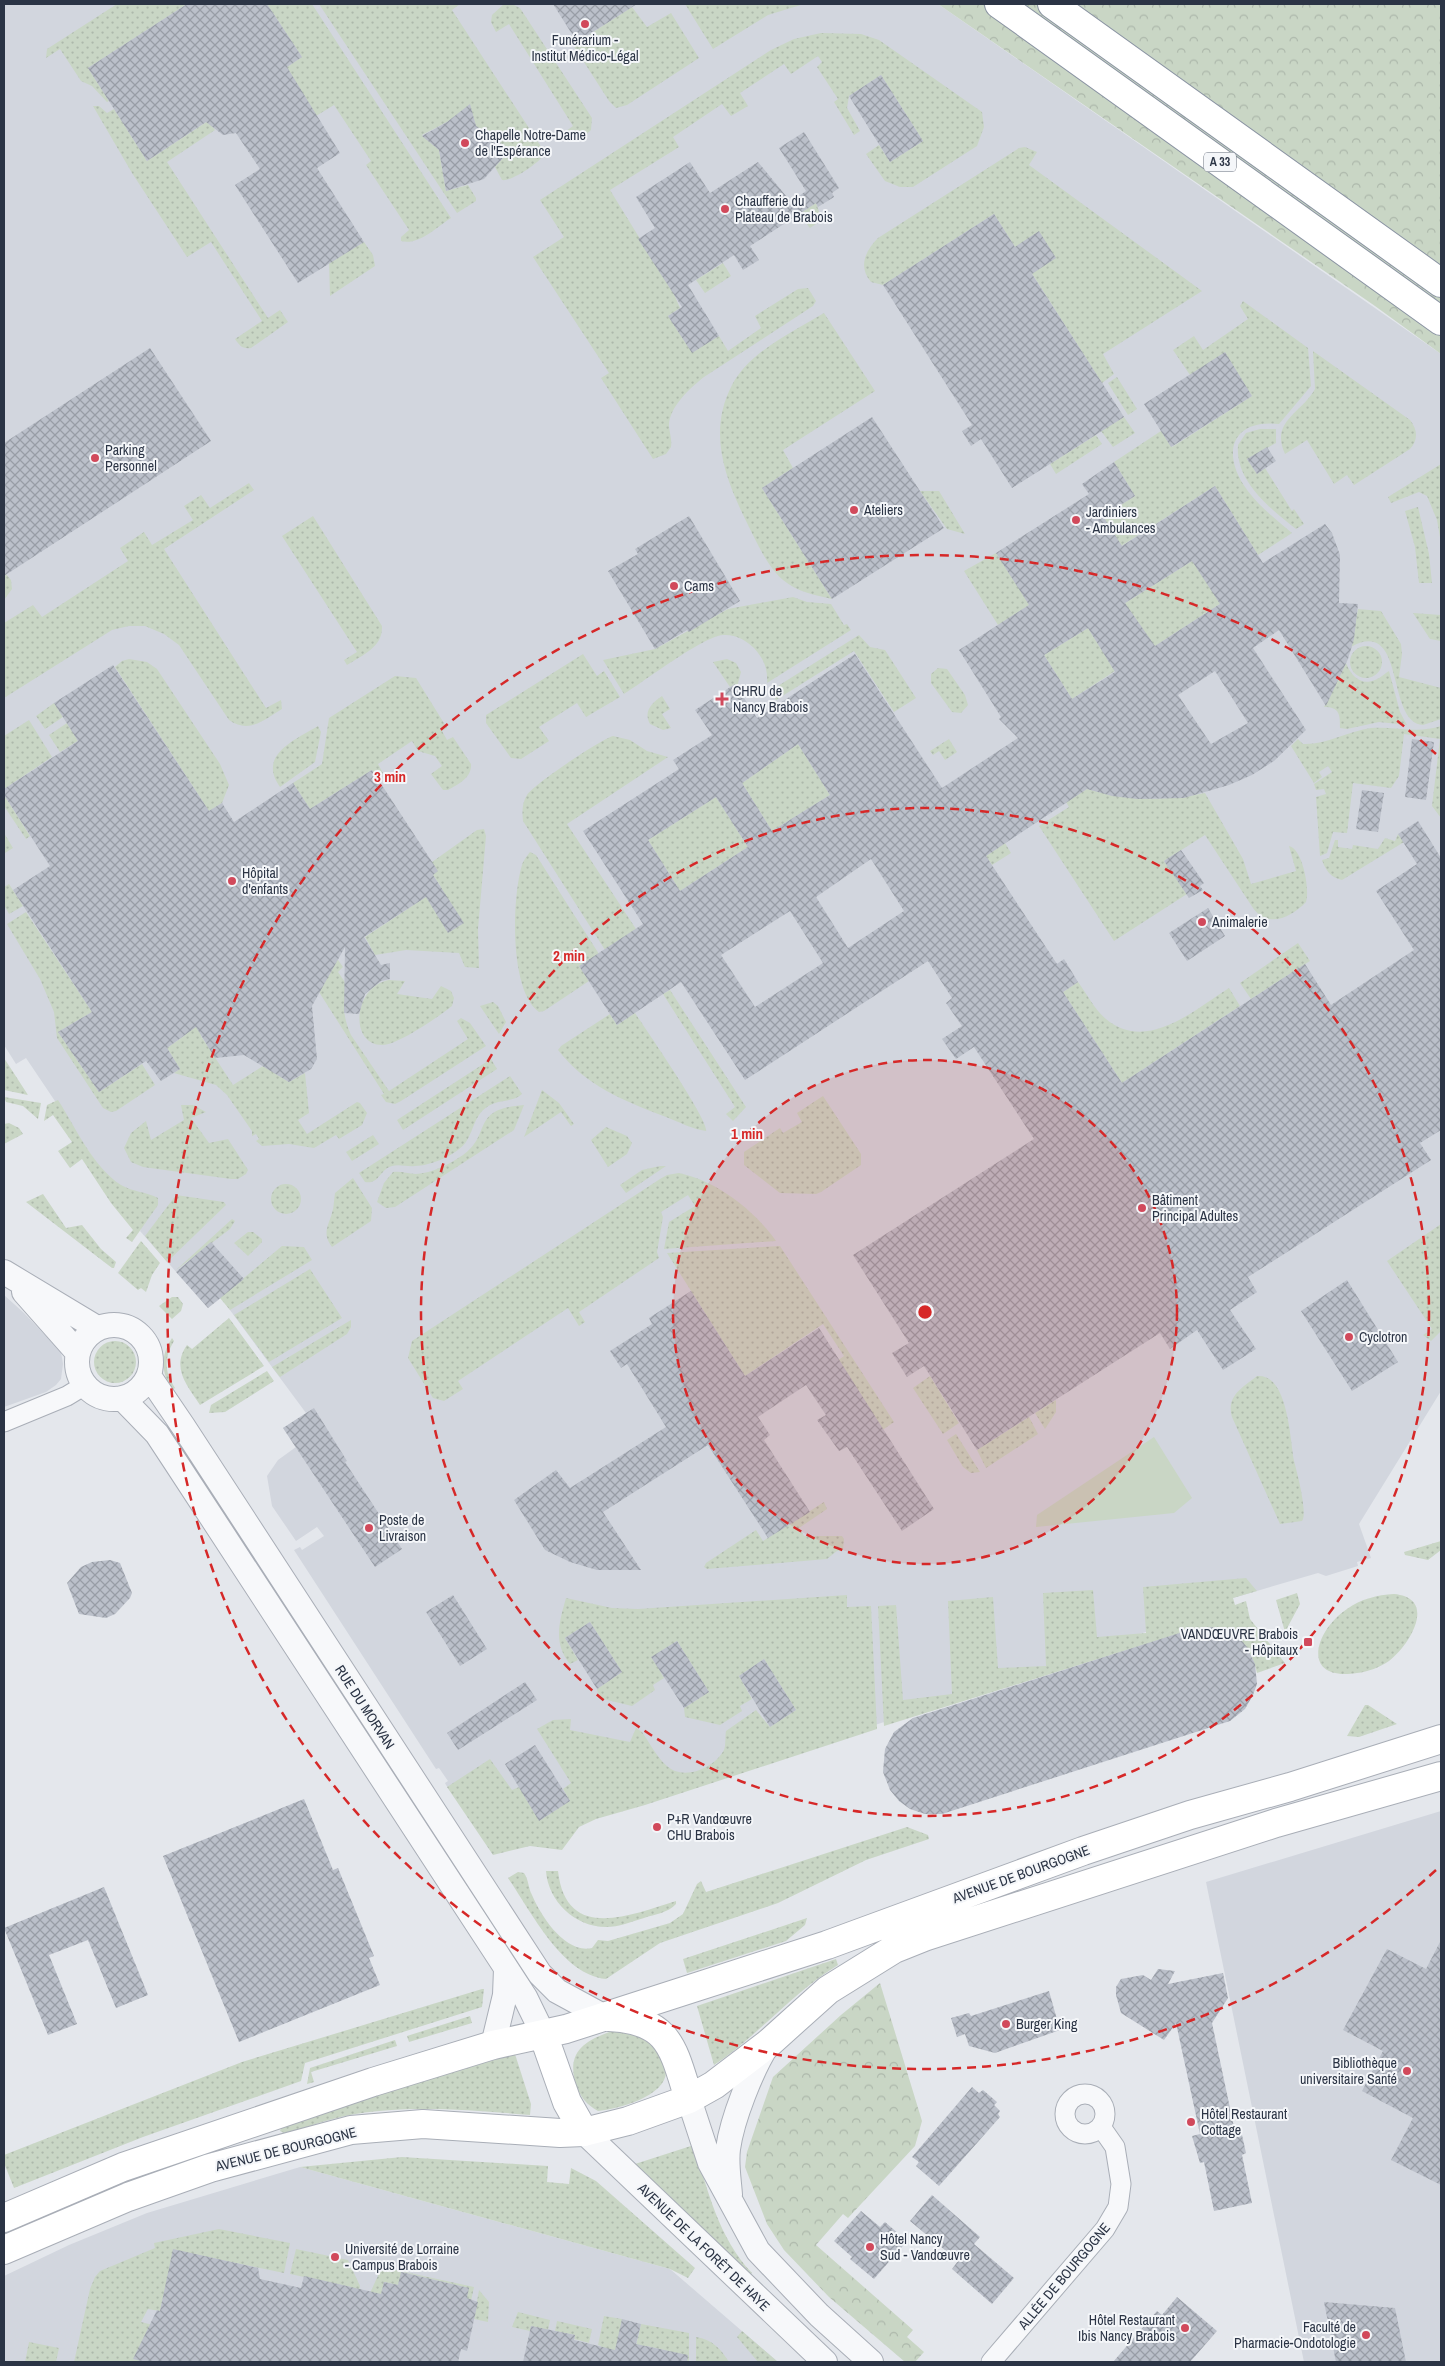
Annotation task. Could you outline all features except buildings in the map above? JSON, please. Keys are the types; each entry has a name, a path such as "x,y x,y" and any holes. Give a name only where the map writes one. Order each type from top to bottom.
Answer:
{"main road":[{"name":"A 33","path":"999,4 1441,321"},
{"name":"A 33","path":"1052,4 1441,283"},
{"name":"AVENUE DE BOURGOGNE","path":"4,2218 123,2167 373,2082 493,2045 544,2034 827,1945 1084,1851 1190,1815 1290,1787 1441,1739"},
{"name":"AVENUE DE BOURGOGNE","path":"4,2250 128,2197 210,2168 350,2130 423,2124 543,2132 584,2132 639,2117 689,2099 714,2085 769,2043 828,1990 849,1975 894,1949 924,1937 1241,1833 1441,1776"},
{"name":"AVENUE DE BOURGOGNE","path":"603,2016 630,2018 644,2022 662,2034 674,2054 689,2099"},
{"path":"544,2034 567,2102 584,2132"},
{"path":"639,2117 665,2087 671,2077 674,2054"}],"street":[{"path":"8,1275 98,1328"},
{"path":"8,1275 78,1353"},
{"path":"118,1325 138,1332 147,1343 151,1356 148,1376 142,1386 133,1394 122,1398 102,1396 85,1385 78,1373 78,1353 87,1336 98,1328 118,1325"},
{"name":"RUE DU MORVAN","path":"148,1376 183,1426 540,1974 557,1991 603,2016"},
{"path":"4,1422 68,1396 85,1385"},
{"name":"RUE DU MORVAN","path":"122,1398 157,1434 314,1670 525,1997 544,2034"},
{"path":"493,2045 504,2001 506,1969"},
{"path":"731,2204 729,2145 758,2060 769,2043"},
{"path":"689,2099 710,2163 758,2251 772,2269 819,2316 871,2362"},
{"name":"ALLÉE DE BOURGOGNE","path":"991,2362 1105,2229 1118,2207 1121,2184 1115,2147 1101,2127"},
{"name":"AVENUE DE LA FORÊT DE HAYE","path":"584,2132 825,2362"}],"shaded area":[{"name":"CHRU de Nancy Brabois","path":"4,4 938,4 1441,354 1441,1391 1359,1524 1371,1558 1357,1562 1358,1566 1326,1576 1318,1573 1233,1598 1233,1602 494,1853 446,1785 445,1783 448,1781 439,1768 436,1769 294,1550 300,1547 302,1550 324,1536 317,1527 296,1541 272,1506 267,1476 278,1460 296,1447 283,1428 306,1413 221,1298 208,1308 140,1231 141,1229 26,1058 16,1064 4,1045"},
{"path":"4,1295 61,1352 63,1364 61,1379 56,1385 46,1392 4,1407"},
{"path":"1441,1811 1441,2362 1304,2362 1206,1882"},
{"name":"Université de Lorraine - Campus Brabois","path":"300,2167 670,2269 778,2362 4,2362 4,2276 69,2245 147,2213"}],"green space":[{"path":"117,4 187,4 88,68 109,101 107,102 92,86 81,81 60,49 46,58 47,49"},
{"path":"267,4 312,4 451,218 421,238 414,241 401,241 401,237 409,230 366,165 371,161 334,105 316,116 240,98 302,57"},
{"path":"319,4 460,4 452,10 542,148 542,157 530,168 511,178 502,180 495,167 510,150 476,126 470,105 447,122 422,135 439,150 446,191 468,185 476,198 476,201 457,213"},
{"path":"504,4 512,4 520,8 592,118 591,130 582,138 571,141 562,134 573,126 509,24 496,32 491,22 492,15"},
{"path":"685,4 804,4 768,15 713,49"},
{"path":"938,4 1441,4 1441,354 1375,306"},
{"path":"632,7 647,27 671,13 699,58 627,105 616,108 609,101 573,45"},
{"path":"821,33 861,34 879,40 982,112 984,127 977,146 913,187 900,187 885,181 866,154 879,145 890,162 923,141 881,75 849,96 847,108 860,131 854,135 834,102 838,99 817,67 822,62 818,56 791,74 784,64 740,93 748,106 731,116 722,104 673,137 679,147 610,190 674,294 680,308 668,316 692,352 719,336 728,351 761,328 755,316 798,289 808,288 816,301 813,306 704,377 692,387 672,413 669,427 671,447 666,454 653,459 601,378 609,373 533,257 564,237 540,200 771,50 794,39"},
{"path":"93,106 99,106 107,113 114,109 147,161 208,121 215,130 167,162 268,318 280,310 288,322 251,348 243,347 238,343 235,339 262,321 211,242 187,257 132,173"},
{"path":"1025,147 1037,152 1029,165 1202,291 1103,354 1114,374 1102,383 994,214 883,285 871,282 865,271 865,259 870,248 878,238 1019,148"},
{"path":"816,203 822,220 810,228 799,214"},
{"path":"364,242 373,255 375,266 330,296 329,263"},
{"path":"723,263 731,276 705,293 696,280"},
{"path":"1243,301 1308,348 1311,386 1279,424 1252,426 1243,431 1233,448 1236,471 1243,484 1259,504 1292,533 1258,555 1215,486 998,625 964,571 996,553 1015,582 1103,516 1135,496 1114,462 1161,431 1172,447 1252,396 1225,353 1190,375 1173,350 1194,336 1203,350 1248,319 1240,306"},
{"path":"824,313 875,391 783,450 793,468 762,488 832,599 806,592 788,584 768,563 734,494 727,476 720,440 724,404 732,385 740,373 773,343"},
{"path":"1313,351 1410,420 1415,427 1416,439 1410,449 1354,485 1347,475 1334,484 1307,440 1285,454 1281,443 1281,433 1289,418 1309,398 1315,389"},
{"path":"1117,377 1137,409 1128,415 1108,383"},
{"path":"1124,417 1135,433 1113,447 1101,431"},
{"path":"1260,429 1276,429 1276,443 1247,459 1257,474 1265,468 1292,511 1294,509 1304,524 1296,529 1256,493 1242,471 1238,445 1246,433"},
{"path":"1096,435 1102,444 1056,474 1050,464"},
{"path":"1441,464 1441,543 1437,520 1427,496 1419,492 1391,503 1388,497"},
{"path":"249,483 254,490 164,549 266,708 281,700 282,709 263,721 250,726 236,724 229,720 179,645 164,634 145,626 129,626 112,630 4,698 4,623 33,605 42,617 128,561 120,548 144,532 152,545 193,520 184,506 201,495 210,508"},
{"path":"920,491 939,491 965,534 947,529"},
{"path":"1418,507 1429,554 1432,583 1419,583 1415,547 1405,511"},
{"path":"313,516 382,626 376,645 347,665 344,660 357,652 282,536"},
{"path":"1192,561 1226,600 1149,650 1125,603"},
{"path":"6,574 11,580 12,589 4,600 4,575"},
{"path":"793,597 807,602 831,604 844,625 847,624 851,630 767,683 767,673 763,660 751,645 732,635 723,635 702,643 624,694 603,660 655,649 728,609"},
{"path":"1358,609 1381,611 1401,644 1402,654 1399,677 1441,688 1441,719 1423,725 1411,720 1404,708 1388,658 1381,646 1369,641 1351,647"},
{"path":"1413,613 1441,615 1441,641 1430,639"},
{"path":"1088,628 1115,671 1072,699 1044,655"},
{"path":"859,635 870,647 885,650 916,698 894,712 854,651 776,700 770,691"},
{"path":"1366,646 1377,651 1382,662 1377,673 1366,678 1355,673 1350,662 1355,651"},
{"path":"583,654 597,676 604,671 620,697 586,717 577,703 539,727 549,741 521,759 511,758 486,723 486,715"},
{"path":"129,659 147,662 157,669 220,764 229,785 222,803 209,811 115,667 122,661"},
{"path":"727,659 736,663 741,672 737,687 735,684 730,687 713,662"},
{"path":"1346,663 1357,679 1365,682 1377,679 1389,671 1400,712 1407,725 1379,722 1347,729 1340,728 1340,719 1336,710 1324,707"},
{"path":"938,668 947,669 965,695 968,705 961,713 952,712 931,683 931,674"},
{"path":"395,676 416,678 447,728 442,731 447,740 453,737 471,764 467,777 448,790 443,790 431,774 442,766 435,756 418,751 412,741 378,764 383,773 377,778 372,770 310,809 293,783 322,764 329,718"},
{"path":"662,696 670,709 662,714 671,728 663,730 650,724 648,719 648,711 655,701"},
{"path":"54,703 63,717 45,729 36,716"},
{"path":"29,720 52,757 4,789 4,736"},
{"path":"67,723 78,741 60,752 49,735"},
{"path":"318,726 321,732 315,762 280,787 274,776 273,766 276,757 290,743"},
{"path":"1441,726 1441,818 1432,806 1440,739 1404,734 1399,776 1391,788 1353,783 1347,833 1333,832 1327,853 1320,856 1316,797 1326,794 1324,789 1316,790 1314,784 1332,772 1328,766 1319,772 1322,777 1314,783 1291,746 1298,739 1303,744 1312,744 1371,728 1415,730"},
{"path":"613,736 630,740 647,751 668,757 567,824 636,929 605,950 523,821 523,804 532,789 595,745"},
{"path":"949,739 957,752 945,760 939,751 933,755 930,751"},
{"path":"798,744 830,795 772,831 742,783"},
{"path":"1087,789 1117,796 1160,799 1205,793 1243,859 1251,884 1296,871 1289,846 1294,849 1302,862 1307,889 1306,902 1294,912 1280,918 1266,918 1259,914 1253,908 1205,835 1164,861 1187,894 1114,941 1039,826 1069,807 1066,802"},
{"path":"4,795 30,836 26,839 4,806"},
{"path":"716,797 748,847 680,891 648,840"},
{"path":"484,829 486,836 478,929 479,968 465,967 459,953 406,950 375,955 365,937 441,887 433,875 432,862 477,830"},
{"path":"4,833 13,848 5,853 4,851"},
{"path":"1398,834 1404,842 1342,880 1329,873 1322,860 1329,858 1335,840 1338,840 1338,847 1352,849 1353,845 1378,849 1385,838 1395,841"},
{"path":"1005,843 1011,853 992,865 986,856"},
{"path":"530,852 536,855 599,954 579,966 589,981 544,1011 539,1012 529,1001 522,985 516,943 516,899 523,863"},
{"path":"9,884 23,906 9,914 4,905 4,887"},
{"path":"26,912 92,1012 58,1032 99,1092 142,1064 155,1085 116,1111 111,1112 103,1108 57,1038 54,1012 40,979 7,924"},
{"path":"1298,943 1310,961 1251,999 1240,983"},
{"path":"336,957 343,967 338,972 349,988 344,1006 345,1018 351,1035 389,1091 468,1039 457,1021 461,1018 470,1023 486,1046 401,1101 395,1104 386,1102 381,1095 384,1094 319,992"},
{"path":"389,980 405,981 397,994 432,999 441,986 451,991 454,998 452,1006 397,1041 382,1045 371,1042 364,1035 360,1026 362,1003 377,984"},
{"path":"1078,982 1095,1007 1106,1019 1122,1028 1138,1032 1154,1030 1170,1024 1201,1007 1229,988 1240,1006 1122,1083 1063,992"},
{"path":"670,990 746,1107 733,1121 726,1114 735,1107 663,994"},
{"path":"227,992 201,1036 233,1085 263,1066 289,1082 305,1073 309,1113 298,1120 307,1134 357,1102 360,1103 367,1113 362,1125 339,1139 336,1135 314,1148 289,1144 262,1146 256,1141 259,1139 256,1134 252,1136 252,1131 227,1095 216,1085 174,1073 180,1069 167,1048 184,1036"},
{"path":"493,1002 498,1006 506,1022 499,1034 480,1006"},
{"path":"635,1013 688,1094 705,1124 706,1131 650,1111 607,1091 593,1083 569,1063 558,1050 561,1046 610,1014 617,1025"},
{"path":"4,1058 28,1095 4,1090"},
{"path":"491,1059 497,1069 403,1130 397,1120"},
{"path":"510,1076 522,1094 514,1099 487,1107 479,1115 462,1147 443,1159 421,1166 392,1166 385,1170 377,1179 365,1182 359,1173"},
{"path":"542,1090 559,1103 574,1124 571,1126 561,1112 524,1137"},
{"path":"823,1096 861,1154 861,1165 816,1194 780,1193 744,1165 744,1152 780,1128 783,1133 802,1122 797,1113"},
{"path":"4,1097 41,1103 38,1119 23,1106 6,1102"},
{"path":"58,1100 94,1158 111,1177 121,1185 158,1198 158,1205 132,1242 126,1238 133,1230 111,1203 82,1159 70,1168 58,1151 72,1142 53,1115 44,1121 47,1105"},
{"path":"181,1105 193,1105 206,1112 191,1118 209,1143 228,1139 248,1170 246,1174 238,1179 231,1179 143,1167 131,1162 124,1148 131,1133 146,1121 151,1140 184,1120"},
{"path":"524,1105 514,1130 395,1207 386,1208 377,1202 384,1183 393,1172 422,1173 447,1165 472,1147 488,1117 507,1107"},
{"path":"9,1123 19,1128 23,1134 4,1144 4,1124"},
{"path":"606,1127 627,1136 632,1143 627,1154 608,1167 591,1140"},
{"path":"373,1135 379,1144 352,1161 346,1152"},
{"path":"666,1166 626,1193 620,1185 642,1170"},
{"path":"679,1173 707,1183 734,1198 757,1218 776,1241 664,1249 669,1222 695,1206 688,1195 661,1212 663,1217 657,1252 659,1258 579,1312 585,1322 579,1326 568,1308 458,1381 463,1389 444,1401 433,1398 408,1358 412,1341 660,1179 667,1175"},
{"path":"353,1178 372,1208 371,1221 332,1247 327,1238 327,1230 333,1211 335,1193"},
{"path":"286,1184 297,1188 301,1199 297,1210 286,1214 275,1210 271,1199 275,1188"},
{"path":"43,1194 66,1228 82,1225 101,1249 116,1262 114,1268 26,1202"},
{"path":"176,1195 224,1202 226,1205 167,1262 145,1236"},
{"path":"232,1219 235,1221 230,1229 175,1271"},
{"path":"1441,1224 1441,1331 1431,1341 1423,1335 1432,1329 1387,1261"},
{"path":"248,1232 253,1232 262,1239 262,1242 248,1256 234,1243"},
{"path":"141,1241 160,1263 152,1275 146,1292 141,1288 138,1290 118,1273"},
{"path":"282,1246 304,1247 312,1260 230,1310 220,1298"},
{"path":"780,1246 894,1422 881,1431 837,1361 844,1356 823,1324 745,1376 667,1253"},
{"path":"310,1269 342,1318 269,1362 234,1315"},
{"path":"172,1297 178,1297 183,1304 181,1311 172,1319 159,1306"},
{"path":"229,1318 264,1366 200,1405 183,1376 180,1361 182,1353 187,1345 192,1349"},
{"path":"351,1320 351,1327 347,1334 280,1377 272,1367"},
{"path":"172,1338 174,1341 168,1353 167,1370 175,1388 172,1390 163,1364 165,1351"},
{"path":"119,1341 127,1344 133,1350 136,1362 133,1374 127,1380 111,1383 103,1380 97,1374 94,1358 97,1350 103,1344"},
{"path":"267,1371 274,1381 225,1412 209,1413 211,1405"},
{"path":"930,1376 959,1423 943,1434 913,1388"},
{"path":"1257,1376 1267,1378 1275,1385 1286,1409 1303,1502 1304,1517 1302,1521 1280,1524 1232,1417 1231,1403 1233,1398"},
{"path":"1056,1400 1056,1412 1045,1429 1035,1413"},
{"path":"1029,1417 1038,1434 986,1468 977,1450"},
{"path":"956,1434 980,1472 971,1473 963,1467 947,1440"},
{"path":"1154,1437 1192,1498 1174,1513 1036,1527 1037,1515"},
{"path":"824,1502 827,1509 799,1528 804,1536 842,1536 844,1539 843,1550 837,1551 827,1559 707,1569 704,1567 706,1563 756,1530 763,1541"},
{"path":"1441,1541 1441,1550 1428,1560 1405,1555 1404,1552"},
{"path":"1246,1578 1257,1591 1233,1598 1235,1605 1246,1601 1250,1619 1285,1663 1257,1673 1250,1652 1237,1638 1219,1629 1197,1628 884,1726 878,1606 896,1605 903,1700 952,1694 948,1601 993,1597 998,1668 1046,1666 1043,1593 1093,1590 1097,1637 1146,1633 1143,1587"},
{"path":"1297,1593 1300,1604 1285,1632 1276,1600"},
{"path":"1394,1594 1407,1597 1415,1604 1417,1613 1416,1623 1411,1634 1397,1654 1389,1661 1365,1672 1339,1674 1327,1670 1320,1663 1318,1653 1321,1641 1336,1618 1347,1609 1364,1600"},
{"path":"847,1595 847,1607 871,1606 877,1729 645,1805 596,1819 579,1827 562,1850 530,1846 493,1855 447,1787 490,1759 512,1790 519,1787 540,1820 570,1801 563,1789 571,1783 537,1729 553,1720 571,1719 570,1730 630,1742 636,1728 642,1732 667,1766 678,1772 685,1773 700,1770 714,1762 724,1750 726,1731 756,1710 770,1727 796,1710 764,1659 739,1676 752,1699 740,1706 742,1711 720,1725 685,1717 684,1708 709,1692 677,1641 652,1657 664,1678 653,1685 655,1690 632,1706 599,1698 597,1689 622,1672 590,1622 565,1638 578,1660 570,1664 561,1648 559,1640 561,1616 566,1598 612,1608 638,1609"},
{"path":"1365,1705 1368,1705 1397,1724 1359,1737 1347,1736"},
{"path":"907,1827 928,1835 929,1839 866,1860 778,1903 660,1943 606,1979 590,1975 575,1966 562,1954 549,1939 508,1878 518,1872 524,1873 536,1904 555,1932 572,1945 592,1948 598,1940 608,1941 670,1923 683,1914 697,1884 701,1881 706,1892"},
{"path":"546,1871 558,1871 564,1894 573,1908 587,1916 603,1918 621,1917 676,1901 676,1904 665,1911 625,1924 611,1927 595,1926 574,1917 565,1910 552,1892"},
{"path":"807,1918 805,1925 786,1941 687,1973 683,1959"},
{"path":"836,1959 838,1965 805,1988 730,2054 714,2065 697,2006"},
{"path":"880,1983 922,2121 915,2146 848,2218 843,2214 816,2245 913,2330 907,2337 924,2352 915,2362 905,2362 829,2297 784,2250 767,2224 745,2167 747,2152 773,2077 841,2015"},
{"path":"484,1989 482,2007 305,2063 301,2081 143,2137 14,2188 4,2163 4,2155 242,2062"},
{"path":"470,2016 472,2023 409,2042 407,2036"},
{"path":"618,2029 653,2041 663,2059 666,2070 664,2079 651,2094 640,2100 598,2111 587,2103 580,2094 573,2073 574,2062 582,2047 597,2037"},
{"path":"395,2040 397,2046 311,2072 314,2082 307,2084 310,2068"},
{"path":"514,2051 531,2104 530,2115 482,2111 405,2109 356,2114 315,2124 286,2134 280,2131 282,2126"},
{"path":"694,2145 716,2213 731,2245 752,2273 749,2276 635,2164"},
{"path":"402,2157 548,2166 547,2182 569,2184 571,2168 596,2181 695,2268 688,2278 670,2269 300,2167"},
{"path":"219,2229 290,2243 284,2273 174,2250 160,2311 148,2309 141,2322 157,2326 133,2359 146,2362 74,2362 90,2289 100,2271 155,2248 154,2243"},
{"path":"296,2249 348,2260 360,2286 343,2362 335,2362 351,2287 290,2274"},
{"path":"382,2267 474,2287 471,2301 466,2300 468,2288 402,2272 398,2285 384,2282 380,2301 370,2293"},
{"path":"479,2290 489,2302 488,2322 474,2319"},
{"path":"518,2312 550,2320 548,2330 531,2326 530,2331 512,2327"},
{"path":"604,2316 622,2319 619,2362 598,2358 601,2346 598,2345"},
{"path":"557,2321 592,2329 589,2343 574,2339 575,2335 555,2331"},
{"path":"641,2324 689,2333 689,2362 662,2362 665,2350 646,2346 642,2362 626,2362 627,2354 634,2355"},
{"path":"742,2331 778,2362 758,2362 737,2337"},
{"path":"696,2337 716,2345 729,2362 696,2362"},
{"path":"29,2342 59,2348 56,2362 25,2362"}],"place":[{"name":"Funérarium - Institut Médico-Légal","path":"585,24"},
{"name":"Chapelle Notre-Dame de l'Espérance","path":"465,143"},
{"name":"Chaufferie du Plateau de Brabois","path":"725,209"},
{"name":"Parking Personnel","path":"95,458"},
{"name":"Ateliers","path":"854,510"},
{"name":"Jardiniers - Ambulances","path":"1076,520"},
{"name":"Cams","path":"674,586"},
{"name":"CHRU de Nancy Brabois","path":"722,699"},
{"name":"Hôpital d'enfants","path":"232,881"},
{"name":"Animalerie","path":"1202,922"},
{"name":"Bâtiment Principal Adultes","path":"1142,1208"},
{"name":"Cyclotron","path":"1349,1337"},
{"name":"Poste de Livraison","path":"369,1528"},
{"name":"VANDŒUVRE Brabois - Hôpitaux","path":"1308,1642"},
{"name":"P+R Vandœuvre CHU Brabois","path":"657,1827"},
{"name":"Burger King","path":"1006,2024"},
{"name":"Bibliothèque universitaire Santé","path":"1407,2071"},
{"name":"Hôtel Restaurant Cottage","path":"1191,2122"},
{"name":"Hôtel Nancy Sud - Vandœuvre","path":"870,2247"},
{"name":"Université de Lorraine - Campus Brabois","path":"335,2257"},
{"name":"Hôtel Restaurant Ibis Nancy Brabois","path":"1185,2328"},
{"name":"Faculté de Pharmacie-Ondotologie","path":"1366,2335"}]}
